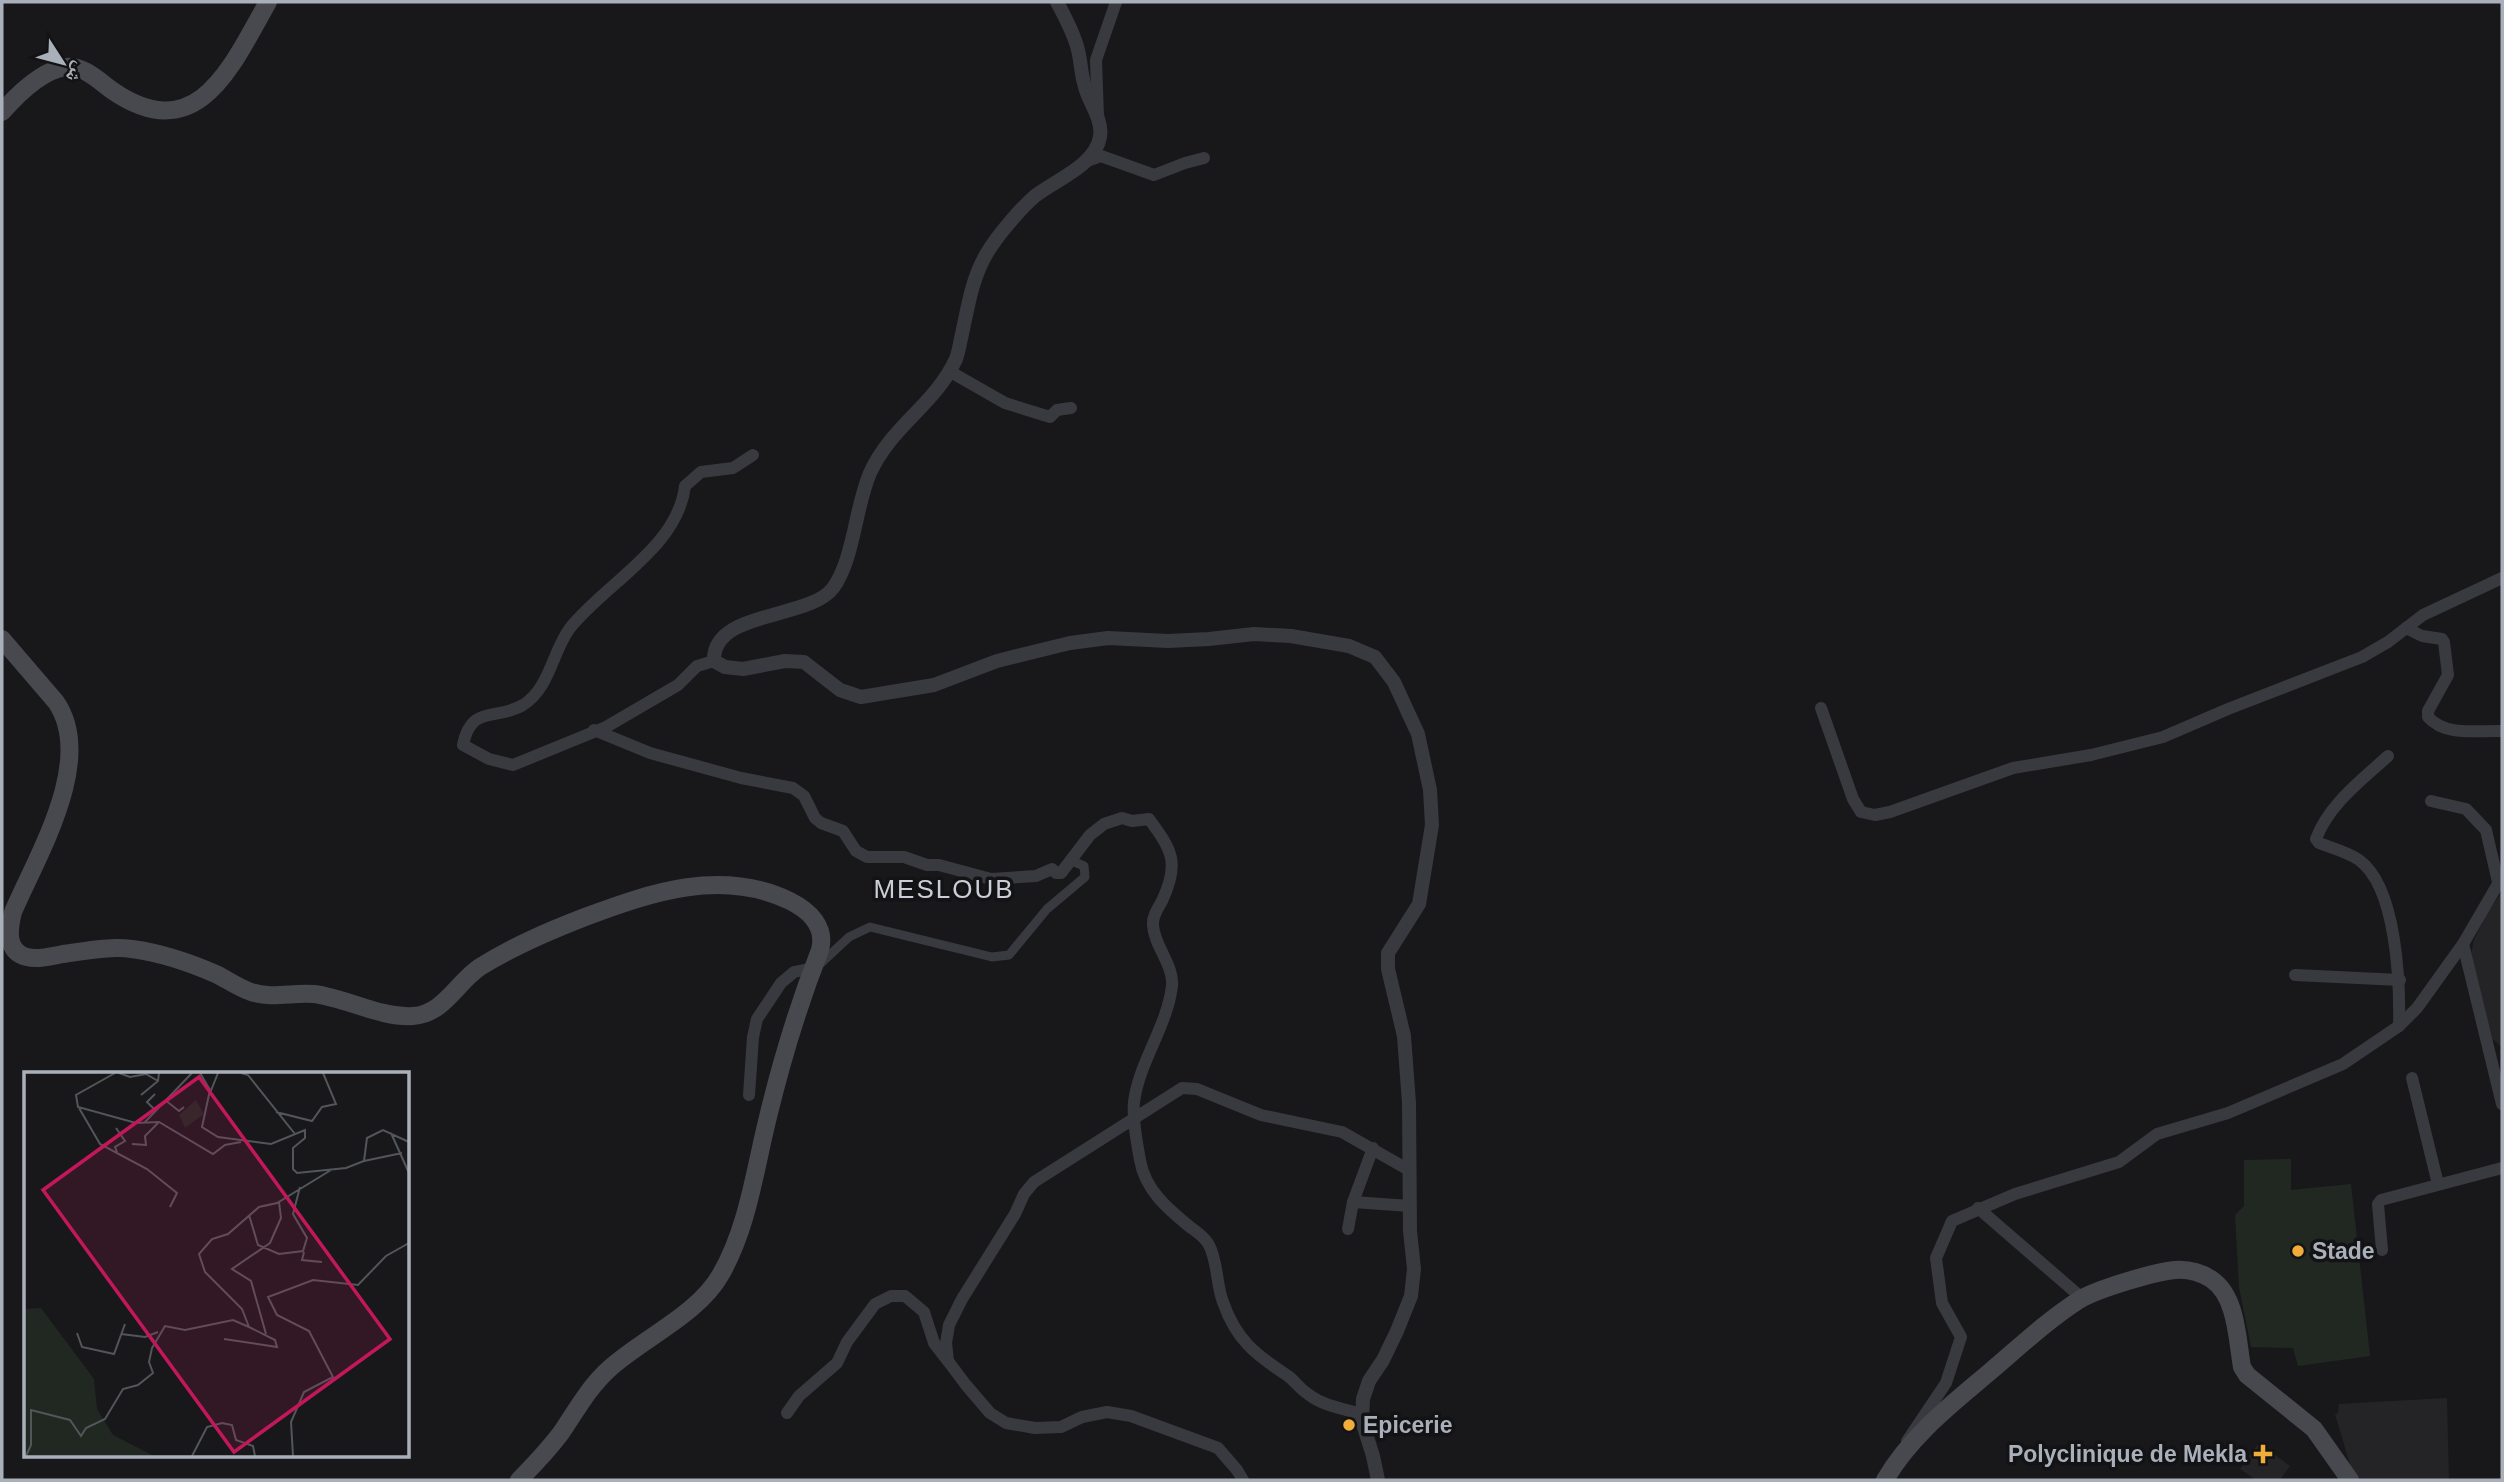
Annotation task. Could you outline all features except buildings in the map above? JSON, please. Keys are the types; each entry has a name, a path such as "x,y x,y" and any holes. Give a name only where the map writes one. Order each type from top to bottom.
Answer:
{"main road":[{"path":"2,112 28,85 65,67 82,69 141,107 163,111 179,110 194,104 214,87 237,56 268,2"},
{"path":"2,639 63,711 71,739 60,803 13,912 9,930 13,947 25,957 41,958 107,949 130,949 160,954 190,964 263,995 312,994 395,1015 414,1016 430,1011 447,1000 478,968 541,934 667,889 712,885 774,893 799,905 815,919 822,941 781,1061 758,1166 734,1246 720,1276 709,1292 693,1306 608,1370 589,1391 547,1450 519,1480"},
{"path":"1888,1476 1908,1447 1934,1420 2042,1327 2081,1298 2124,1283 2175,1270 2192,1270 2211,1279 2224,1292 2232,1310 2242,1367 2247,1374 2314,1429 2349,1480"}],"street":[{"path":"1056,2 1067,20 1078,48 1085,87 1099,121"},
{"path":"1085,162 1100,137 1097,60 1116,2"},
{"path":"714,662 714,651 721,639 739,628 815,601 831,591 840,577 847,557 858,505 871,471 902,425 926,404 949,371 957,357 974,279 988,251 1034,197 1085,162 1101,156 1154,175 1204,158"},
{"path":"949,371 1005,403 1050,417 1057,411 1071,408"},
{"path":"754,455 733,468 701,472 685,486 683,505 667,531 636,566 603,594 568,630 543,685 524,705 504,712 482,715 466,731 463,745 489,759 513,765 606,727 678,685 697,666 714,662 725,667 743,669 785,661 804,662 840,691 861,697 933,685 997,661 1070,643 1108,638 1168,641 1254,634 1291,636 1349,646 1375,657 1394,682 1418,734 1430,790 1432,825 1419,904 1388,953 1388,969 1404,1036 1409,1103 1410,1206 1414,1269 1411,1296 1398,1331 1368,1381 1363,1399 1362,1422 1378,1480"},
{"path":"1821,708 1853,799 1861,812 1875,815 1958,790 2013,768 2091,755 2163,737 2362,657 2423,615 2502,578"},
{"path":"2406,628 2422,636 2442,639 2444,642 2448,675 2427,713 2431,720 2447,730 2502,731"},
{"path":"594,730 650,752 741,778 793,788 804,796 815,818 843,831 856,851 867,857 904,857 927,865 939,865 991,878 1036,876 1052,869 1061,873 1090,835 1104,824 1122,818 1132,821 1149,819 1168,845 1172,871 1170,884 1154,916 1153,927 1172,977 1172,986 1134,1102 1141,1163 1152,1191 1209,1245 1223,1302 1245,1343 1262,1360 1294,1381 1313,1398 1362,1414"},
{"path":"2388,756 2338,803 2320,827 2316,839 2319,843 2358,859 2376,877 2389,916 2400,980 2399,1026"},
{"path":"1888,1476 1914,1428 1946,1383 1961,1337 1942,1303 1936,1258 1952,1220 1978,1208 2119,1162 2157,1134 2228,1113 2343,1064 2399,1026 2417,1007 2463,944 2500,880 2486,830 2466,809 2431,801"},
{"path":"749,1095 757,1019 781,983 794,972 812,970 849,937 870,927 992,957 1009,955 1047,909 1085,877 1084,866 1072,861"},
{"path":"2463,944 2497,1058 2502,1104"},
{"path":"2294,975 2400,980"},
{"path":"2413,1078 2438,1184"},
{"path":"948,1361 946,1343 949,1325 962,1298 1015,1214 1024,1194 1046,1173 1176,1091 1189,1087 1261,1115 1342,1132 1409,1170"},
{"path":"1348,1229 1353,1202 1373,1148"},
{"path":"2382,1250 2378,1202 2502,1168"},
{"path":"1353,1202 1410,1206"},
{"path":"1978,1208 2081,1298"},
{"path":"787,1413 807,1388 837,1363 847,1342 875,1304 891,1296 905,1296 924,1312 934,1343 966,1385 990,1413 1006,1423 1035,1429 1061,1427 1082,1417 1107,1412 1131,1416 1218,1448 1243,1480"}],"shaded area":[{"path":"2502,892 2502,1047 2489,1036 2471,954 2474,940 2487,913"},
{"name":"Stade","path":"2291,1159 2291,1190 2351,1184 2370,1356 2298,1366 2293,1348 2251,1347 2239,1287 2235,1215 2244,1206 2244,1160"},
{"path":"2447,1398 2449,1480 2354,1478 2335,1414 2338,1413 2339,1404"},
{"name":"Polyclinique de Mekla","path":"2259,1443 2290,1466 2280,1480 2256,1480 2240,1469"}],"place":[{"name":"Stade","path":"2298,1251"},
{"name":"Epicerie","path":"1349,1425"},
{"name":"Polyclinique de Mekla","path":"2263,1454"}],"district":[{"name":"MESLOUB","path":"944,889"}]}
